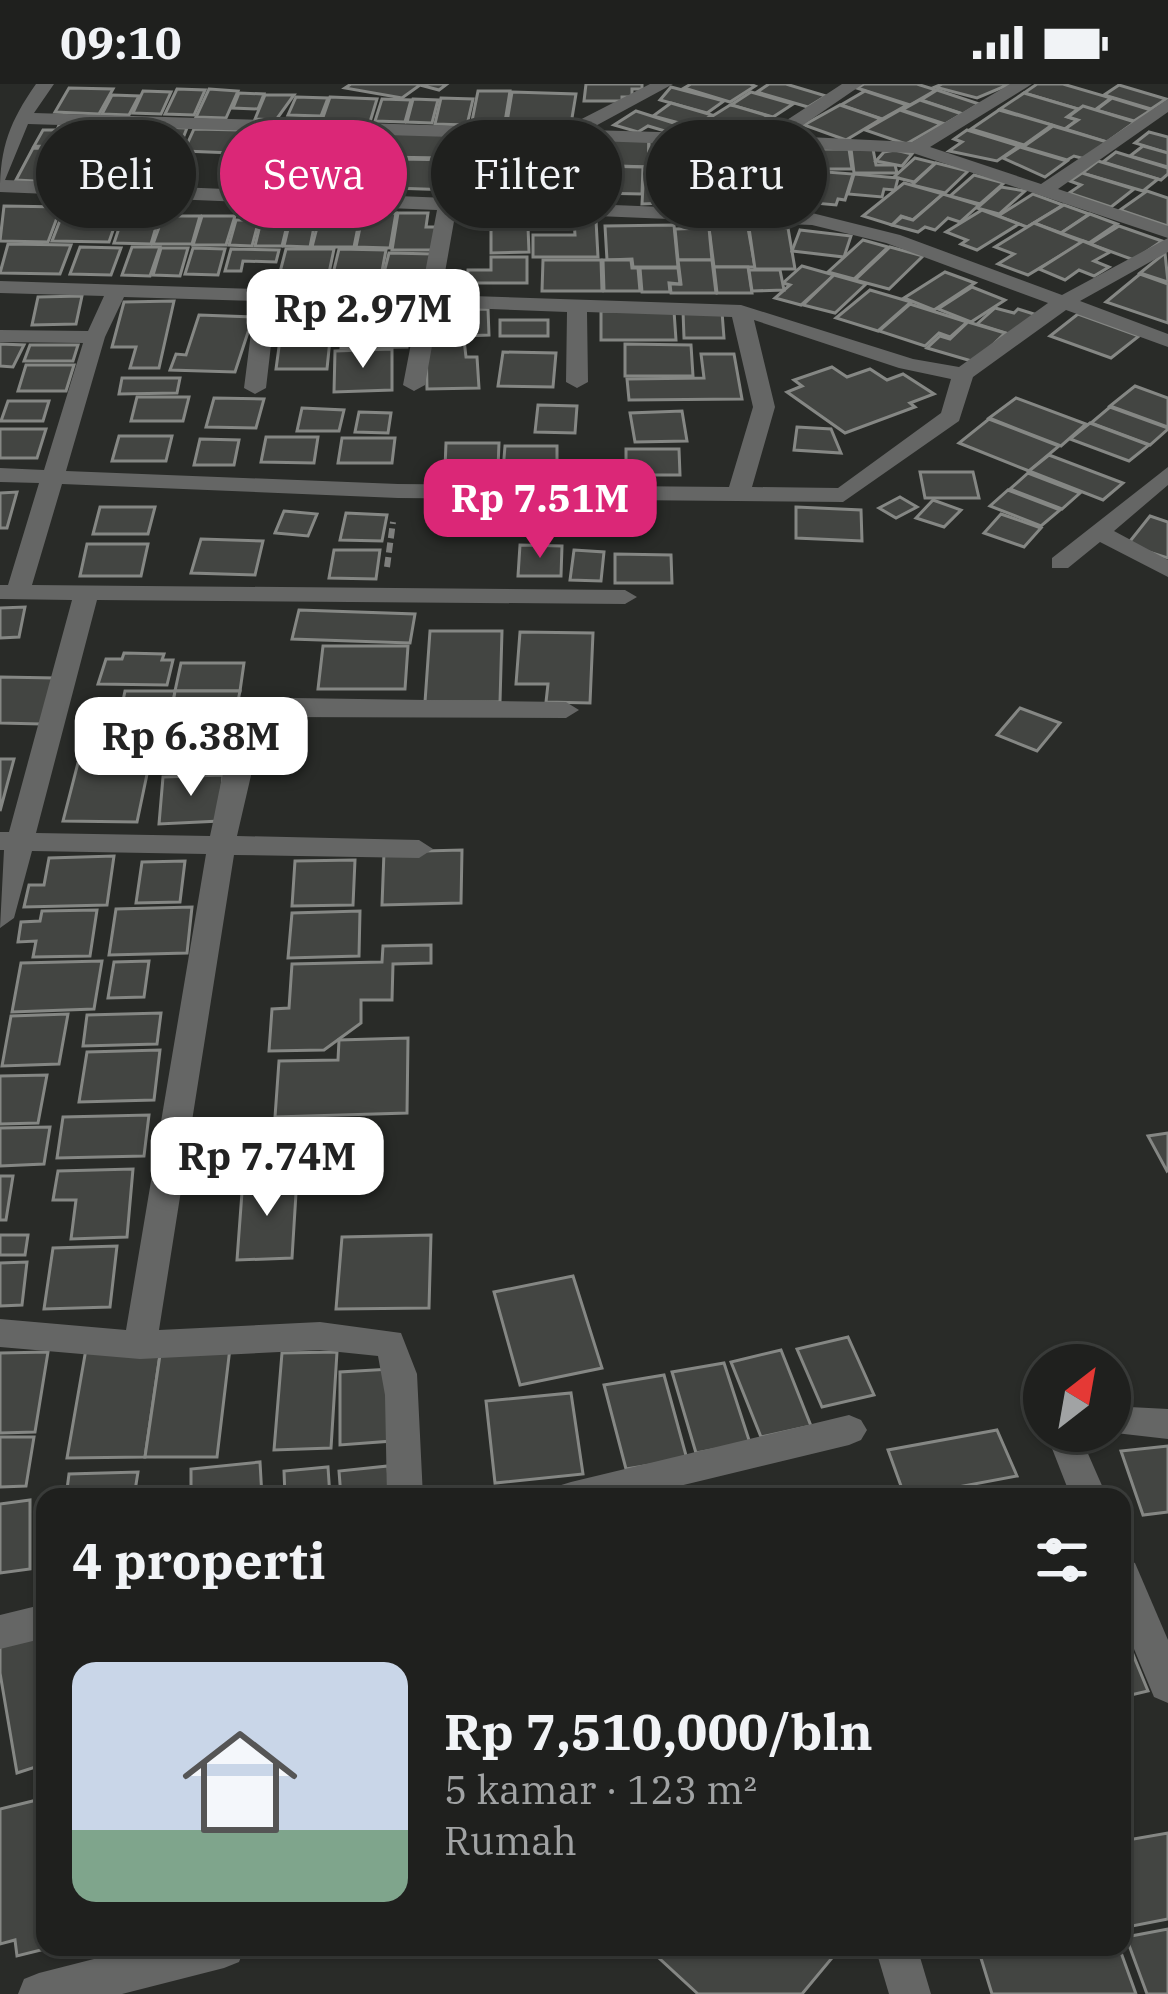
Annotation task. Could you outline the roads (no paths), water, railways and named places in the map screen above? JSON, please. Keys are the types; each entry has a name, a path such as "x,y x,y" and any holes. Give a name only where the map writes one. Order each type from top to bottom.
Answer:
{"street":[{"path":"0,176 21,118 45,84"},
{"path":"592,120 664,84"},
{"path":"799,120 854,84"},
{"path":"915,148 1023,84"},
{"path":"1043,191 1168,104"},
{"path":"21,118 431,132"},
{"path":"827,142 915,148 1168,232"},
{"path":"0,186 431,206"},
{"path":"622,211 782,217 850,226 1168,341"},
{"path":"414,385 443,228"},
{"path":"0,475 398,491 843,495 951,416 963,374 1062,303 1168,244"},
{"path":"0,287 741,311 800,323 938,372 963,374"},
{"path":"116,293 95,337 53,478 9,592 625,597"},
{"path":"255,388 266,298"},
{"path":"577,308 577,382"},
{"path":"739,495 764,407 741,311"},
{"path":"0,336 95,337"},
{"path":"1060,563 1168,474"},
{"path":"1099,532 1168,570"},
{"path":"0,918 9,841 86,591"},
{"path":"140,1345 220,848 250,725 266,711 292,706 566,710"},
{"path":"9,841 419,849"},
{"path":"0,1333 140,1345 320,1336 389,1343 398,1370 405,1488"},
{"path":"1131,1422 1168,1424"},
{"path":"608,1488 849,1430"},
{"path":"1069,1452 1085,1488"},
{"path":"1131,1595 1164,1667"},
{"path":"0,1632 36,1623"},
{"path":"39,1994 189,1956"},
{"path":"899,1956 910,1994"}]}
